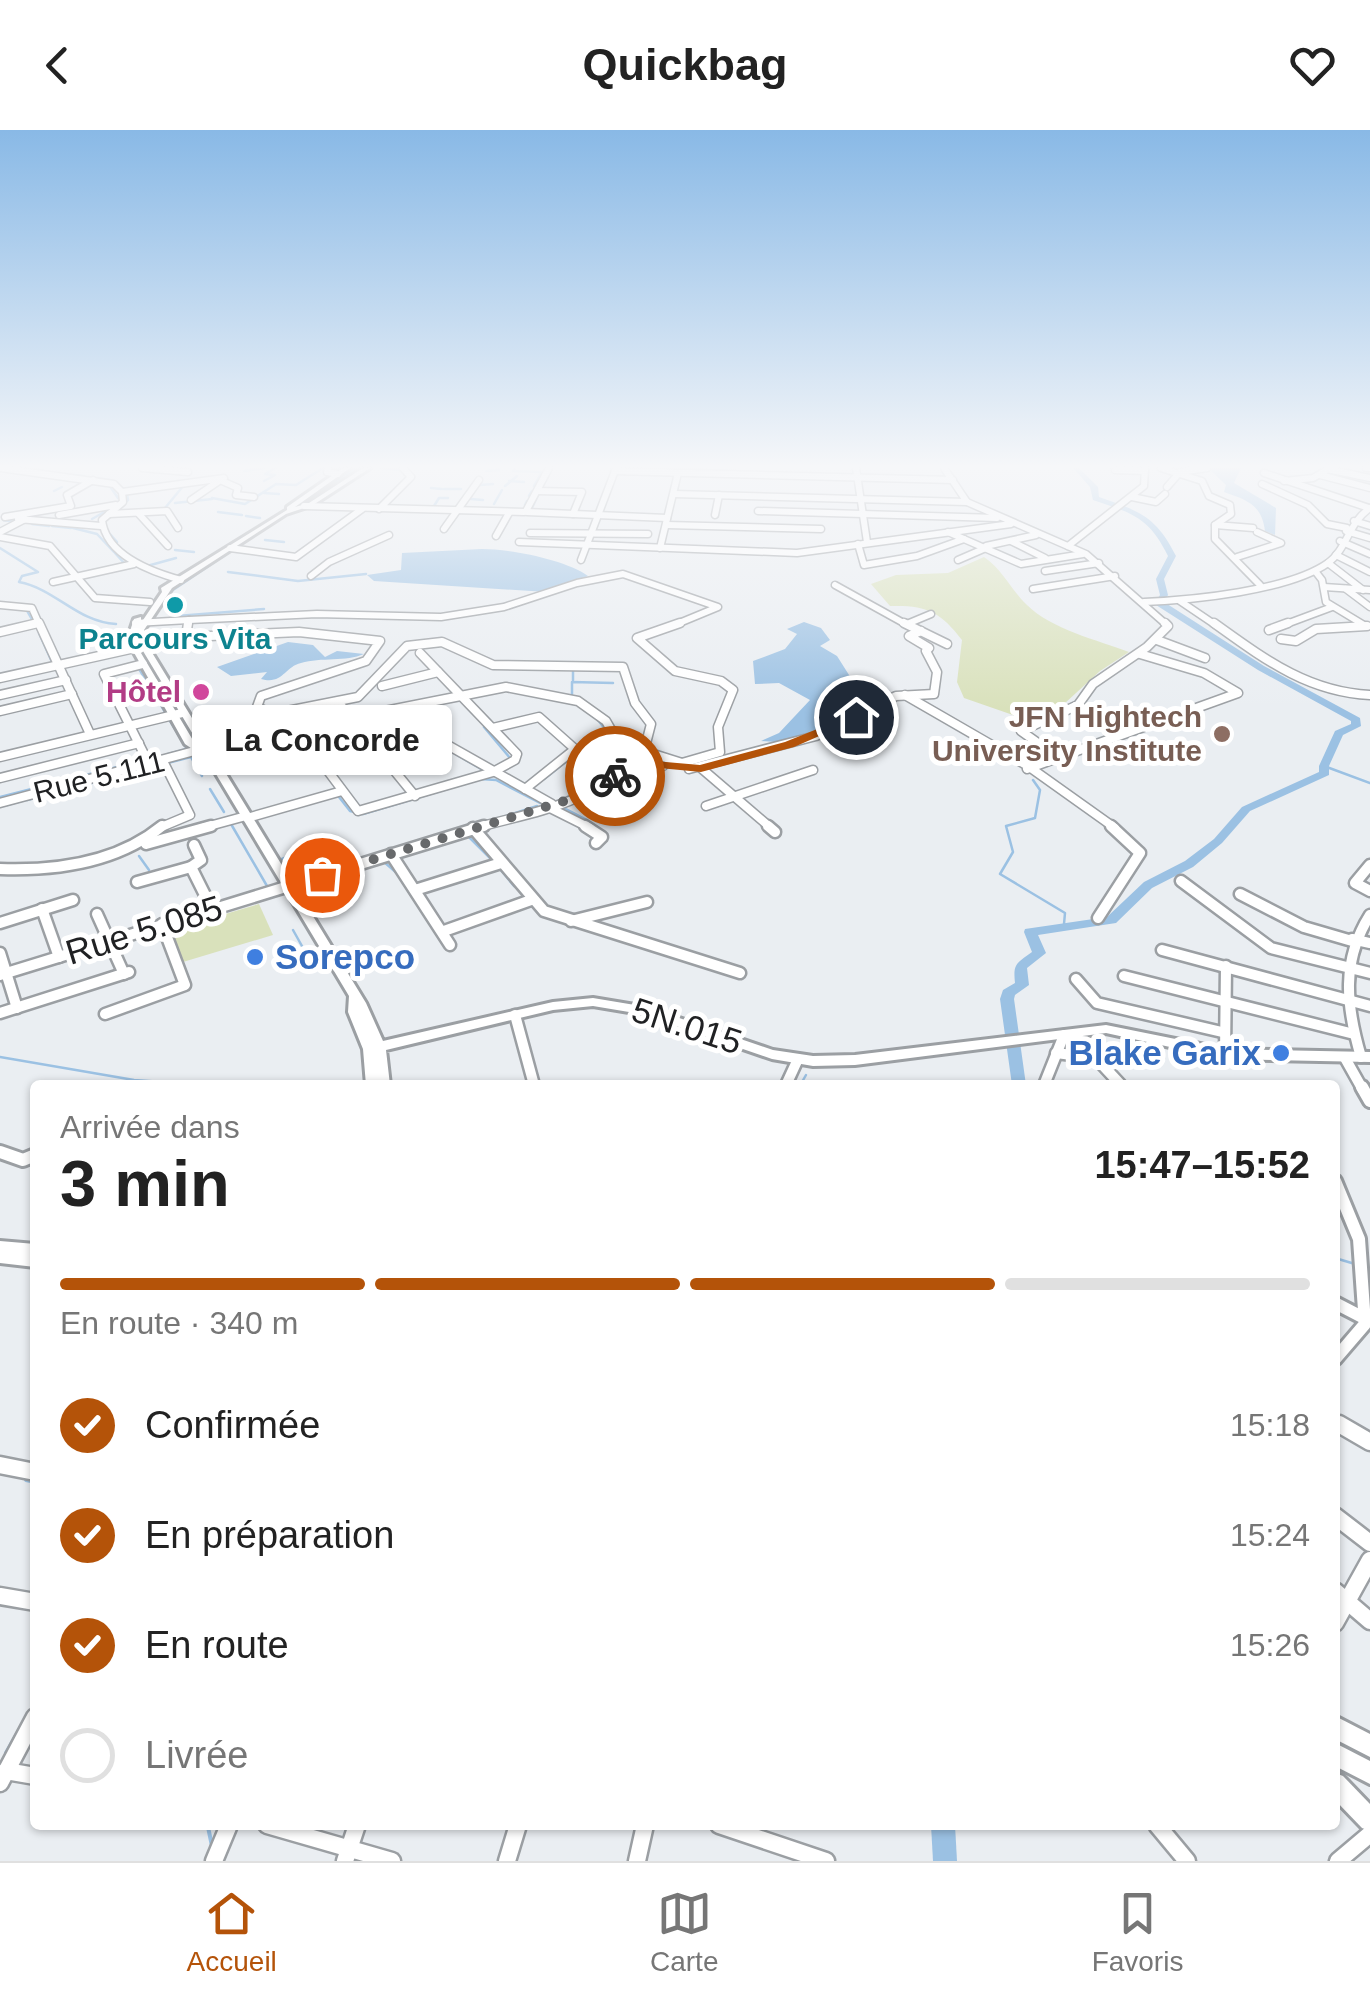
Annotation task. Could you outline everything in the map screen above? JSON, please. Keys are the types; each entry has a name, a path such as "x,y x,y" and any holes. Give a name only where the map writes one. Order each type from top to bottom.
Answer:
{"main road":[{"path":"229,549 150,602 141,620 139,647 143,664 246,817 354,996 354,1012 374,1048 381,1080"},
{"path":"141,620 169,587"},
{"path":"139,647 177,714"},
{"name":"5N.015","path":"374,1048 580,1002 620,1004 798,1059 855,1060 1116,1030 1226,1054 1366,1057"},
{"path":"373,1080 374,1048"},
{"path":"0,1246 30,1249"},
{"path":"0,1257 30,1260"},
{"path":"1340,1730 1370,1746"},
{"path":"1340,1757 1370,1773"},
{"path":"1340,1789 1370,1820"}],"street":[{"path":"53,549 95,598 150,602"},
{"path":"120,549 134,564 180,580"},
{"path":"236,549 329,562"},
{"path":"296,556 306,549"},
{"path":"311,576 329,562 358,549"},
{"path":"581,560 585,549"},
{"path":"680,549 788,553 821,549"},
{"path":"859,549 864,565 907,559 936,549"},
{"path":"958,560 983,549"},
{"path":"991,549 1021,564 1086,554"},
{"path":"1026,549 1046,558"},
{"path":"1058,758 1021,731 1078,705 1081,694 1140,654 1168,626 1115,576 1074,549"},
{"path":"1226,549 1236,557 1240,569 1260,586"},
{"path":"1236,557 1262,549"},
{"path":"1143,602 1177,602 1199,594 1260,586 1315,570 1328,563 1338,549"},
{"path":"1336,555 1370,572"},
{"path":"1045,570 1099,563"},
{"path":"1328,563 1366,590"},
{"path":"54,582 134,564"},
{"path":"1315,570 1324,587 1324,601 1368,626"},
{"path":"141,620 316,614 442,617 513,604 596,578 630,575 716,604 718,608 709,614 636,638 674,672 720,681 733,690 718,727 720,752 678,764 644,751 651,724 635,702 626,669 618,665 493,665 450,644 417,642 402,650 362,695 272,714 256,704 261,696 366,661 380,646 377,639 299,632 186,638 188,620"},
{"path":"1033,589 1115,576"},
{"path":"835,586 846,596 947,644"},
{"path":"1324,587 1366,590"},
{"path":"1346,589 1370,607"},
{"path":"1177,602 1241,645 1317,688 1346,696 1370,695"},
{"path":"0,605 30,606 90,734"},
{"path":"1269,630 1332,607"},
{"path":"907,624 931,614"},
{"path":"0,632 39,623"},
{"path":"1282,639 1296,640 1312,630 1368,626"},
{"path":"624,760 701,768 816,736 904,695 936,693 937,672 926,651 929,649 909,636 921,631"},
{"path":"1156,640 1204,658"},
{"path":"0,678 139,647"},
{"path":"298,731 353,808 362,812 494,772 518,756 420,653"},
{"path":"1027,769 1238,693 1194,668 1178,668 1140,654"},
{"path":"143,664 104,674 149,764"},
{"path":"382,686 438,672"},
{"path":"0,695 66,680"},
{"name":"Rue 5.111","path":"0,802 149,764 506,687 578,699 594,709 618,738 624,760"},
{"path":"0,711 72,694"},
{"path":"904,695 1116,827 1140,854 1098,918"},
{"path":"340,702 414,796"},
{"path":"408,708 432,736 601,834 596,843"},
{"path":"0,757 177,714"},
{"path":"493,728 543,718 574,749 526,789"},
{"path":"0,778 139,743"},
{"name":"Rue 5.085","path":"3,974 596,790 616,774 624,760"},
{"path":"140,845 163,824 191,814 164,761"},
{"path":"701,768 774,832"},
{"path":"706,806 814,770"},
{"path":"0,870 48,871 342,791"},
{"path":"473,828 539,909 740,973"},
{"path":"137,882 191,867 202,860 194,845"},
{"path":"390,854 450,945"},
{"path":"415,890 501,863"},
{"path":"1370,864 1355,883 1370,891"},
{"path":"191,867 212,909"},
{"path":"1180,881 1265,945 1370,973"},
{"path":"1240,894 1304,927 1370,943"},
{"path":"0,923 72,900"},
{"path":"444,931 531,900"},
{"path":"571,921 648,902"},
{"path":"42,910 59,957"},
{"path":"0,1013 126,973 97,914"},
{"path":"1366,1057 1354,1034 1346,968 1352,940 1370,915"},
{"path":"105,1014 185,985 162,924"},
{"path":"1162,950 1370,1006"},
{"path":"0,953 3,974 17,1008"},
{"path":"1226,966 1222,1032 1226,1054"},
{"path":"1124,976 1354,1034"},
{"path":"1076,979 1097,1003 1222,1032"},
{"path":"515,1015 533,1080"},
{"path":"1046,1080 1064,1035"},
{"path":"1056,1053 1096,1058 1117,1080"},
{"path":"1345,1058 1370,1101"},
{"path":"788,1080 798,1059"},
{"path":"0,1152 22,1160 30,1158"},
{"path":"1340,1192 1359,1239 1366,1323 1340,1352"},
{"path":"1340,1216 1351,1216"},
{"path":"1340,1306 1366,1323"},
{"path":"1340,1425 1370,1442"},
{"path":"0,1465 30,1471"},
{"path":"1340,1520 1370,1544"},
{"path":"1370,1560 1341,1596 1370,1621"},
{"path":"0,1596 30,1601"},
{"path":"30,1726 3,1777 30,1776"},
{"path":"214,1861 227,1830"},
{"path":"281,1830 348,1854 392,1861"},
{"path":"348,1854 355,1830"},
{"path":"506,1861 516,1830"},
{"path":"636,1861 644,1830"},
{"path":"734,1830 826,1861"},
{"path":"1160,1830 1187,1861"},
{"path":"1338,1861 1370,1834"}],"green space":[{"path":"984,557 1021,599 1049,621 1129,652 1100,671 1052,715 1027,720 964,698 957,682 962,640 954,630 931,612 890,606 871,584 896,575 948,573"},
{"path":"259,904 273,935 183,962 171,930"}],"water":[{"path":"482,549 537,557 588,576 547,592 374,581 367,575 401,570 402,553"},
{"path":"804,622 821,628 830,640 820,646 837,656 856,686 847,722 776,742 761,741 779,733 810,700 779,683 755,684 753,661 785,649 797,634 787,629"},
{"path":"288,642 313,645 325,657 337,651 364,654 301,663 274,680 261,679 267,672 231,676 217,667"}],"waterway":[{"path":"1,549 38,572 22,576 19,582 44,591 90,618 116,624"},
{"path":"111,549 114,552"},
{"path":"1018,1080 1007,999 1008,993 1022,985 1020,967 1039,953 1030,932 1111,920 1148,885 1189,864 1218,841 1246,809 1325,773 1324,766 1339,733 1356,726 1356,720 1261,668 1159,603 1164,595 1160,579 1172,556 1168,549"},
{"path":"175,550 194,552"},
{"path":"167,594 231,551"},
{"path":"115,553 125,564"},
{"path":"147,566 176,558"},
{"path":"228,572 298,581 366,574"},
{"path":"26,609 34,623"},
{"path":"177,616 264,609"},
{"path":"39,633 52,662"},
{"path":"138,667 165,712"},
{"path":"573,667 573,680"},
{"path":"572,694 572,682 613,683"},
{"path":"168,754 187,749 169,719"},
{"path":"411,720 416,725"},
{"path":"598,720 612,738"},
{"path":"304,731 347,724"},
{"path":"484,727 510,758"},
{"path":"285,735 295,736"},
{"path":"452,752 483,770"},
{"path":"544,779 577,753"},
{"path":"121,775 191,757 202,776"},
{"path":"0,797 144,760"},
{"path":"1324,766 1370,783"},
{"path":"76,787 119,776"},
{"path":"481,779 496,780 540,803"},
{"path":"1033,780 1040,790 1035,818 1006,826 1013,852 1000,874 1065,913 1064,924"},
{"path":"339,797 350,811 363,814 464,784"},
{"path":"27,800 68,789"},
{"path":"210,789 224,812"},
{"path":"7,805 25,800"},
{"path":"503,817 537,806"},
{"path":"562,807 587,820"},
{"path":"231,824 267,886"},
{"path":"467,835 492,860"},
{"path":"279,860 293,855"},
{"path":"139,856 149,870"},
{"path":"383,861 399,875"},
{"path":"500,869 514,886"},
{"path":"293,930 307,955"},
{"path":"369,1009 378,1029"},
{"path":"0,1057 134,1080"},
{"path":"803,1080 806,1075"},
{"path":"0,1144 12,1150"},
{"path":"1340,1260 1355,1264"},
{"path":"26,1480 30,1481"},
{"path":"6,1753 22,1725"},
{"path":"209,1830 212,1846"},
{"path":"943,1830 945,1861"}],"way so far":[{"path":"322,875 581,796 615,776"}],"place":[{"name":"Parcours Vita","path":"175,605"},
{"name":"Hôtel","path":"201,692"},
{"name":"JFN Hightech University Institute","path":"1222,734"},
{"name":"La Concorde","path":"322,875"},
{"name":"Sorepco","path":"255,957"},
{"name":"Blake Garix","path":"1281,1053"}],"route":[{"path":"615,776 624,760 701,768 790,744 856,717"}]}
